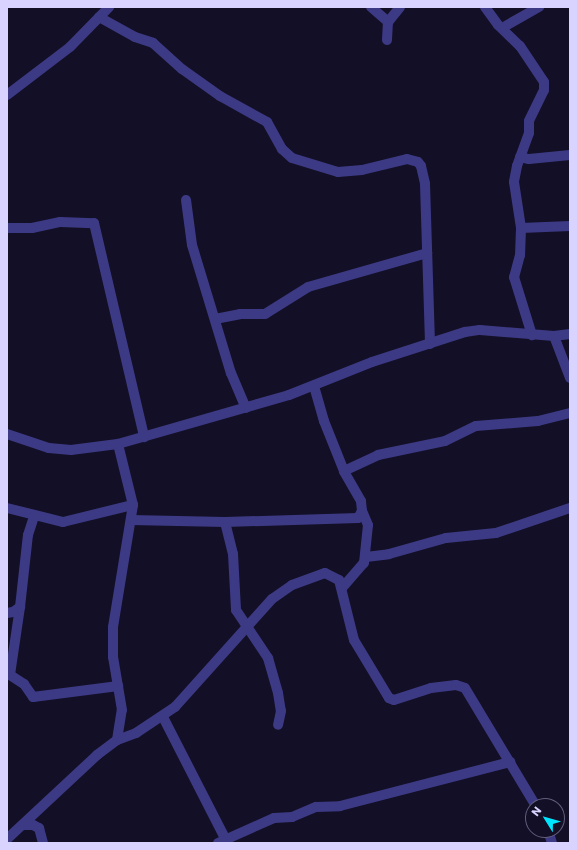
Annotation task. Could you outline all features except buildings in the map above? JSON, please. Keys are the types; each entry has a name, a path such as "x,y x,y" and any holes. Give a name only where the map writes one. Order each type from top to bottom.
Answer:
{"street":[{"path":"7,95 70,47 109,7"},
{"path":"371,7 388,22"},
{"path":"387,40 388,22 400,7"},
{"path":"485,7 502,28 520,46 544,82 544,90 532,111 529,121 529,133 520,156 514,182 521,228 520,255 514,278 532,335"},
{"path":"502,28 512,24 539,7"},
{"path":"99,17 135,37 152,43 182,69 220,96 267,122 282,149 292,158 338,172 362,170 407,159 418,162 422,166 425,184 430,344"},
{"path":"520,156 530,159 570,155"},
{"path":"186,200 192,244 231,373 246,408"},
{"path":"7,228 32,228 67,222 94,223 144,437"},
{"path":"521,228 570,226"},
{"path":"215,319 240,314 265,314 308,287 427,253"},
{"path":"7,434 48,448 71,450 118,444 289,396 314,385 430,344 480,330 554,336 570,334"},
{"path":"554,336 570,378"},
{"path":"314,385 324,421 344,471 356,492 368,526 366,557 360,570 342,588"},
{"path":"344,471 378,455 445,441 476,426 538,421 570,413"},
{"path":"117,740 122,710 113,657 113,627 133,505 133,495 118,444"},
{"path":"7,508 34,516 68,522 133,505"},
{"path":"366,557 388,554 446,538 496,533 570,508"},
{"path":"131,520 225,522 282,518 356,518 362,511"},
{"path":"34,516 27,540 20,607 10,674 24,684 33,696 118,686"},
{"path":"225,522 233,554 236,610 238,617 247,625 262,646 275,676 281,711 278,725"},
{"path":"7,839 86,764 117,740 136,733 163,717 188,693 247,625 272,599 292,585 324,573 338,580 342,588 354,640 389,698 394,700 431,688 461,686 531,798"},
{"path":"7,613 13,612 20,607"},
{"path":"163,717 222,842 274,818 292,817 316,807 340,806 510,762"},
{"path":"23,825 33,825 39,828 44,843"}]}
